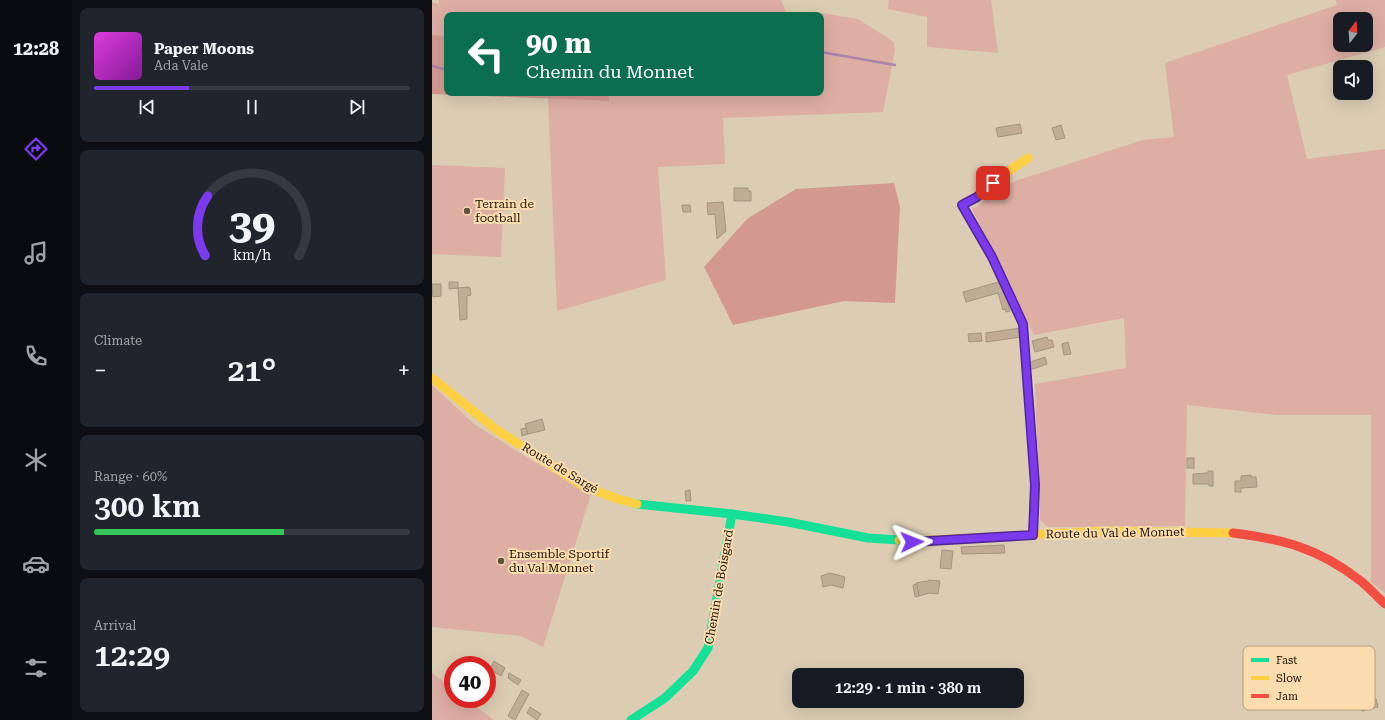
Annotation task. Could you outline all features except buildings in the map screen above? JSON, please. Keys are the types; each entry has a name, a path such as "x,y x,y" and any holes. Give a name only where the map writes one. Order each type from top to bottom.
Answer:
{"street":[{"path":"1028,158 1001,176 977,197 962,205 992,257 1023,324 1035,485 1033,535"},
{"name":"Route de Sargé","path":"432,378 494,428 583,486 596,492 618,500 642,504 732,514"},
{"name":"Route du Val de Monnet","path":"732,514 788,522 868,538 912,542 1104,531 1198,531 1234,533 1292,542 1331,560 1359,579 1385,604"},
{"name":"Chemin de Boisgard","path":"631,720 665,698 692,672 708,648 732,514"}],"shaded area":[{"path":"439,0 781,0 786,12 444,12 444,36 432,35 432,2 439,4"},
{"path":"889,0 991,0 998,53 927,47 927,17 888,9"},
{"path":"1336,0 1385,0 1385,47 1373,50 1373,12 1333,12 1333,52 1368,52 1340,60 1333,60 1333,62 1287,75 1307,159 1385,149 1385,593 1371,582 1371,415 1277,415 1187,405 1185,526 1048,527 1040,520 1035,384 1126,368 1124,318 1034,335 972,209 1015,181 1143,140 1174,137 1165,63 1337,5"},
{"path":"824,13 858,19 894,42 895,50 883,112 723,118 725,164 658,167 666,280 557,311 548,98 608,101 608,96 824,96"},
{"path":"432,35 444,36 444,94 432,94"},
{"path":"483,96 608,96 609,101"},
{"name":"Terrain de football","path":"432,165 505,168 501,257 432,254"},
{"path":"894,183 900,207 895,303 844,301 733,325 704,267 747,219 796,189"},
{"name":"Ensemble Sportif du Val Monnet","path":"432,385 474,424 531,460 591,494 543,647 521,636 432,627"},
{"path":"432,673 444,682 444,708 478,708 494,720 432,720"}],"waterway":[{"path":"824,53 895,65"},
{"path":"432,66 444,69"}],"traffic: fast":[{"path":"637,504 732,514 788,522 868,538 899,540"},
{"path":"631,720 665,698 693,671 708,648 732,514"}],"traffic: slow":[{"path":"1028,158 1001,176 977,197 962,205 992,257 1023,324 1029,401"},
{"path":"432,378 494,428 583,486 618,499 637,504"},
{"path":"899,540 912,541 1104,531 1233,533"}],"traffic: jam":[{"path":"1029,401 1035,485 1033,535"},
{"path":"1233,533 1268,538 1314,552 1343,568 1358,579 1385,604"}],"place":[{"name":"Terrain de football","path":"467,211"},
{"name":"Ensemble Sportif du Val Monnet","path":"501,561"}],"route":[{"path":"912,542 1033,535 1035,485 1023,324 992,257 962,205 977,197 993,183"}]}
